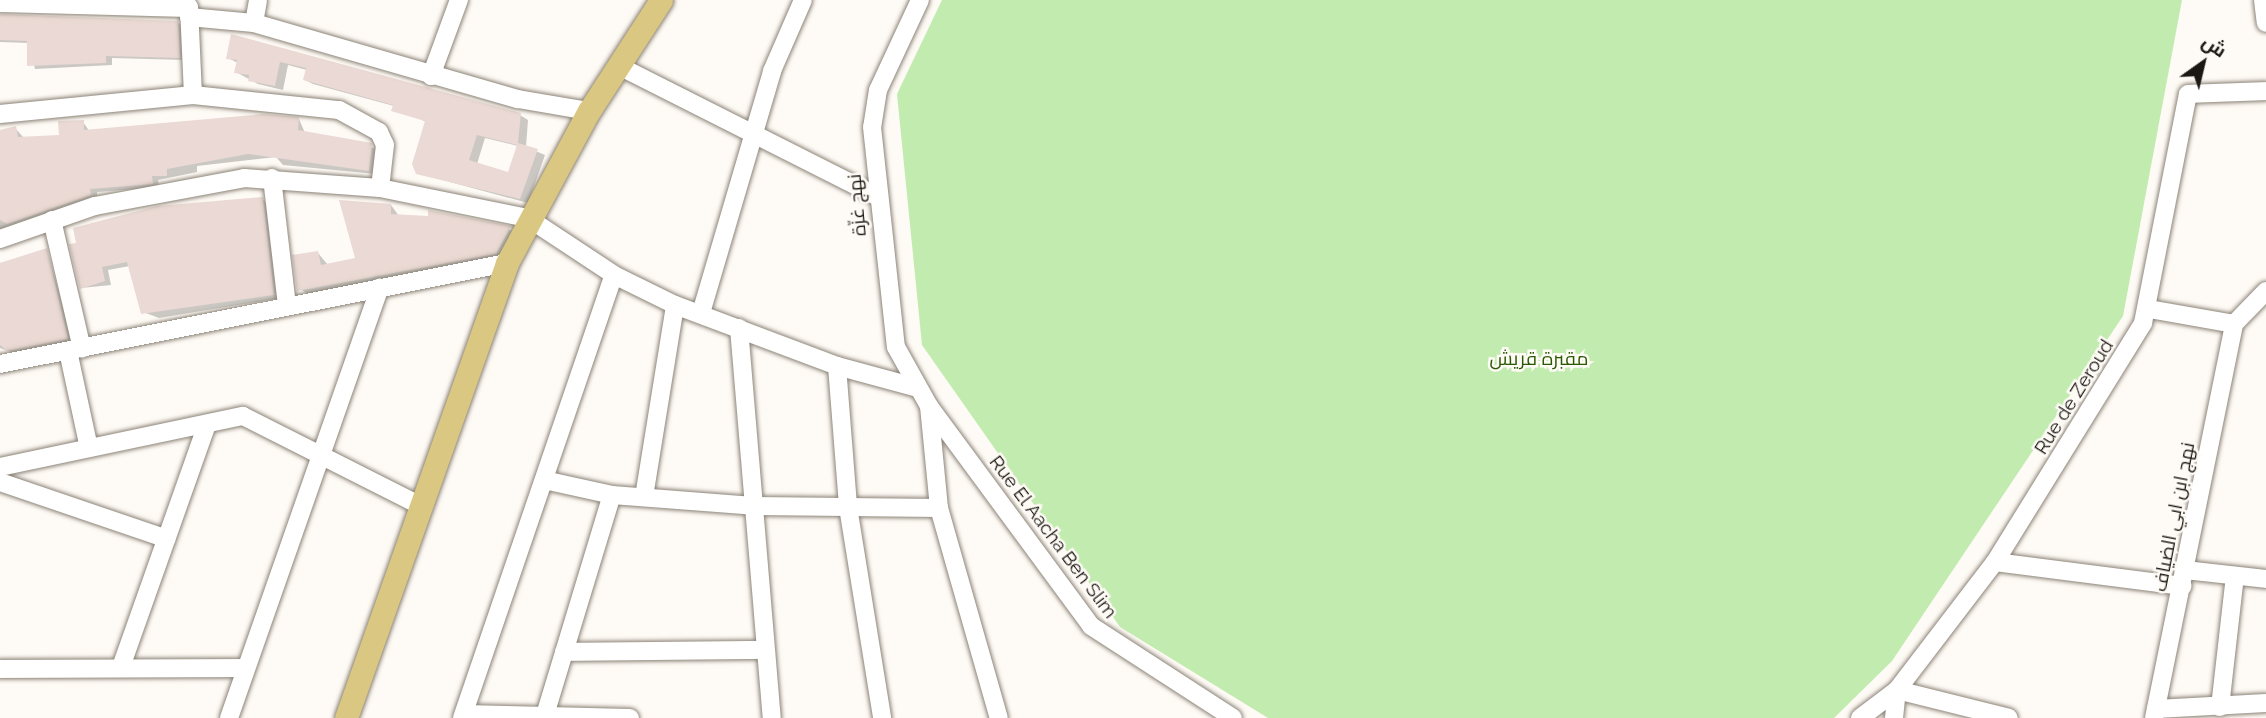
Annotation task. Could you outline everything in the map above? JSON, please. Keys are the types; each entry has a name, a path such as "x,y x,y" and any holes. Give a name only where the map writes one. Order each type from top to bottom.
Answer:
{"main road":[{"path":"346,718 507,263 528,218 589,111 661,0"}],"street":[{"path":"254,23 258,0"},
{"path":"431,76 459,0"},
{"path":"701,313 753,136 803,0"},
{"name":"نهج غزّة","path":"920,0 873,110 889,313 897,347 929,406"},
{"path":"2263,0 2266,23"},
{"path":"0,3 189,8 254,23 431,76 589,111"},
{"path":"189,8 193,95"},
{"path":"619,66 878,197"},
{"name":"Rue de Zeroud","path":"1897,690 1995,562 2149,309 2185,101 2196,92 2266,92"},
{"path":"0,114 193,95 355,115 379,132 385,145 380,188"},
{"path":"272,178 286,306"},
{"path":"0,239 95,206 272,178 380,188 528,218 614,275 675,304 837,366 918,388"},
{"path":"52,220 89,448"},
{"path":"0,364 507,263"},
{"path":"614,275 463,716 630,718"},
{"path":"229,718 380,289"},
{"path":"2149,309 2234,324 2266,290"},
{"path":"644,497 675,304"},
{"name":"نهج ابن ابي الضياف","path":"2155,714 2234,324"},
{"path":"739,328 772,718"},
{"path":"837,366 848,508 882,718"},
{"path":"929,406 939,508 999,718"},
{"name":"Rue El Aacha Ben Slim","path":"929,406 1091,626 1233,718"},
{"path":"0,467 206,427 243,416 421,506"},
{"path":"121,667 206,427"},
{"path":"544,480 612,495 754,506 939,508"},
{"path":"0,482 167,539"},
{"path":"545,715 612,495"},
{"path":"1995,562 2183,578 2235,576 2266,579"},
{"path":"2220,707 2235,576"},
{"path":"564,652 765,650"},
{"path":"0,669 245,668"},
{"path":"1860,718 1897,690"},
{"path":"1894,718 1897,690"},
{"path":"1897,690 2009,718"},
{"path":"2155,714 2266,704"}],"green space":[{"name":"مقبرة قريش","path":"942,0 2182,0 2123,316 1892,661 1834,718 1268,718 1120,627 922,345 897,94"}],"building":[{"path":"0,14 178,21 180,58 106,56 106,63 27,66 27,41 0,40"},
{"path":"231,34 521,113 518,143 538,149 520,199 416,174 412,164 425,121 391,111 393,105 303,80 306,68 280,62 275,86 248,81 249,75 234,73 237,60 226,59","holes":["477,135 517,145 508,172 469,160"]},
{"path":"263,114 299,117 298,130 372,143 369,171 248,154 167,169 167,176 152,176 153,184 90,189 91,195 7,224 0,220 0,130 16,126 18,137 59,135 58,121 84,120 84,130"},
{"path":"263,197 274,295 141,314 127,262 102,267 105,281 80,289 69,244 76,243 73,228 157,206"},
{"path":"339,200 391,204 391,214 428,216 428,210 511,226 496,254 297,291 292,255 318,251 321,265 355,258"},
{"path":"47,248 68,339 7,351 0,345 0,263"}]}
